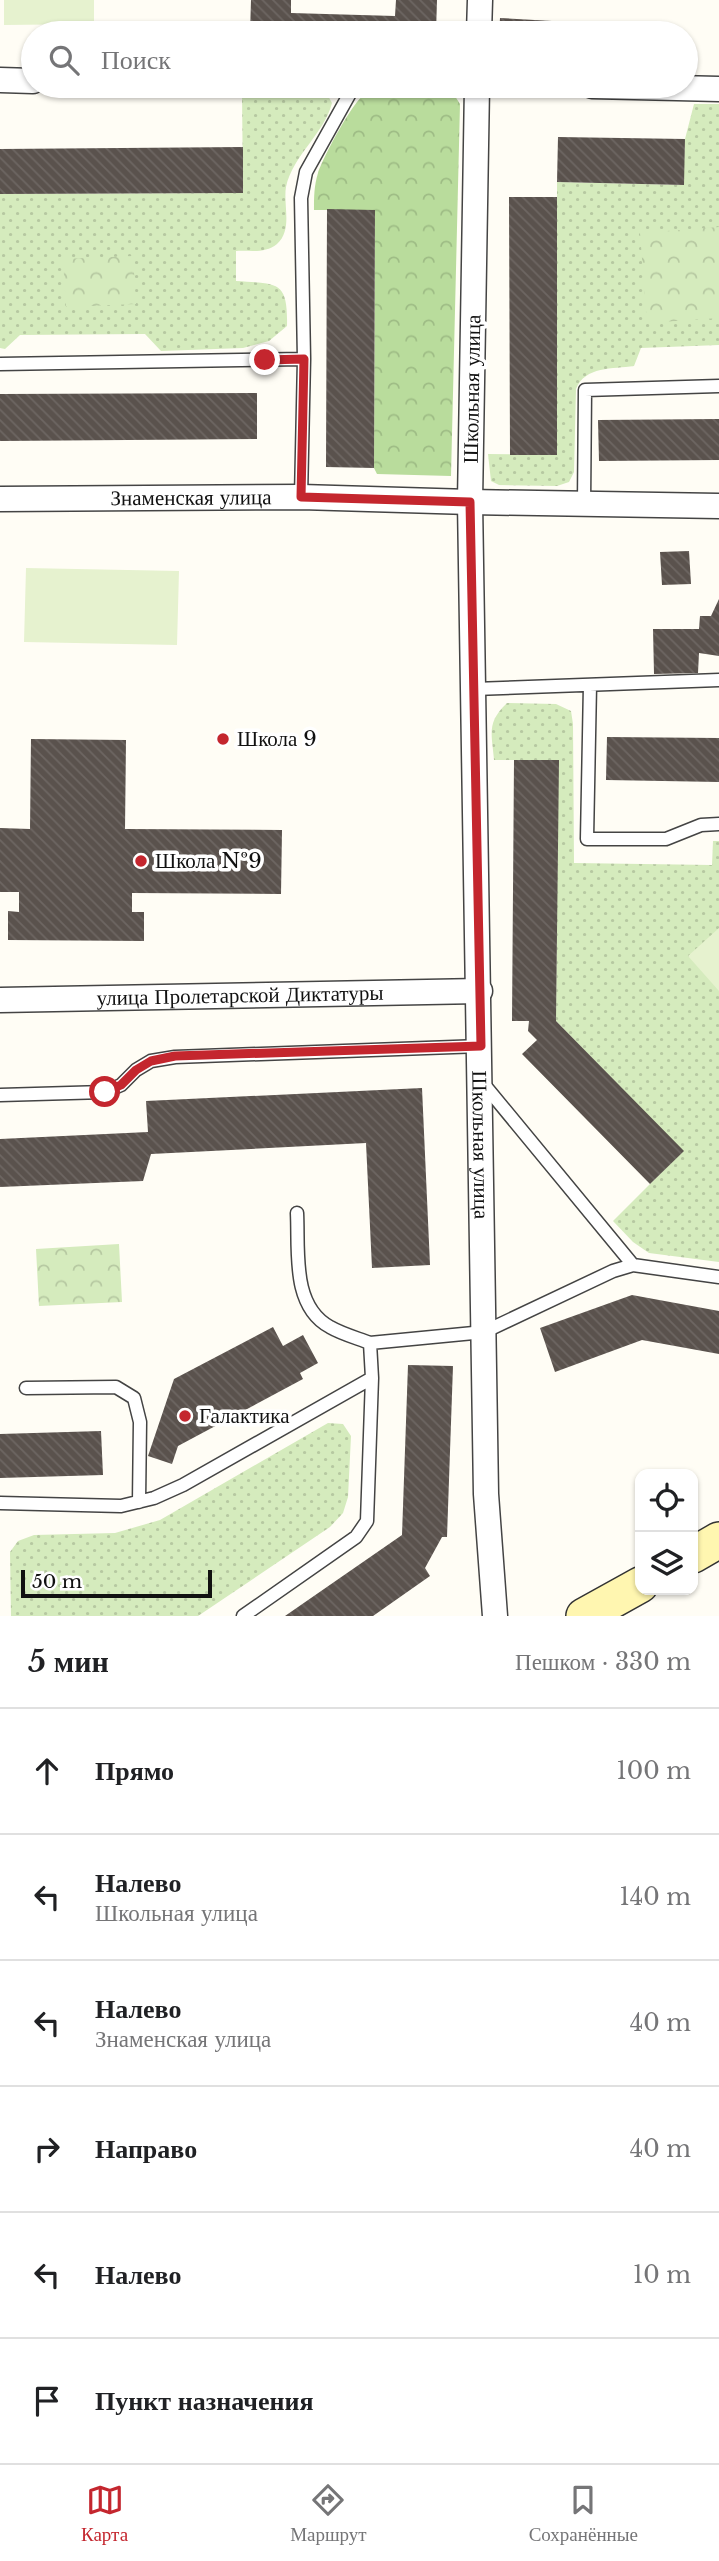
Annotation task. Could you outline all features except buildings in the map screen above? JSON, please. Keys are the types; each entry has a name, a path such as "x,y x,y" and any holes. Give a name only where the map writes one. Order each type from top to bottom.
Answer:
{"street":[{"path":"479,21 480,0"},
{"path":"0,80 21,81"},
{"path":"698,89 719,89"},
{"name":"Школьная улица","path":"477,98 470,502 481,1046 486,1494 495,1616"},
{"name":"Знаменская улица","path":"0,499 301,497 719,506"},
{"name":"улица Пролетарской Диктатуры","path":"0,1000 480,991"},
{"path":"698,1552 719,1540"},
{"path":"584,1616 635,1587"}],"lane":[{"path":"301,497 304,359 301,198 306,172 347,98"},
{"path":"0,364 304,359"},
{"path":"584,504 585,390 719,386"},
{"path":"474,689 719,680"},
{"path":"590,685 587,839 666,839 701,825 719,824"},
{"path":"0,1096 105,1092 121,1085 136,1070 151,1061 175,1056 481,1046"},
{"path":"481,1081 634,1265"},
{"path":"297,1213 301,1289 311,1312 328,1326 370,1343 484,1332 613,1271 634,1265 719,1277"},
{"path":"243,1616 356,1537 367,1521 372,1378 370,1343"},
{"path":"0,1503 121,1506 154,1498 183,1485 372,1378"},
{"path":"26,1388 116,1387 134,1398 140,1422 139,1502"}],"green space":[{"path":"4,0 94,0 94,21 21,21 21,25 4,25"},
{"path":"242,98 329,98 332,103 328,114 290,175 285,194 286,225 282,238 268,249 236,251 236,281 271,284 278,287 285,300 287,326 269,341 243,348 161,351 145,334 20,335 5,349 0,348 0,194 243,193"},
{"path":"360,98 456,98 460,104 451,476 377,474 374,468 375,210 314,210 316,182 321,165"},
{"path":"694,104 719,104 719,345 641,348 634,366 600,370 586,376 576,389 574,472 569,482 557,486 499,485 491,481 488,454 557,455 557,182 683,185 685,139"},
{"path":"719,227 719,318 647,323 640,233"},
{"path":"133,256 136,304 66,307 63,259"},
{"path":"26,568 179,571 177,645 24,642"},
{"path":"507,703 556,704 571,711 574,863 712,865 713,841 719,841 719,1262 649,1253 633,1242 613,1221 683,1151 556,1021 558,760 494,760 493,723"},
{"path":"719,928 719,991 688,956"},
{"path":"119,1244 122,1302 39,1306 36,1249"},
{"path":"328,1423 343,1424 351,1436 348,1497 343,1513 330,1527 198,1616 11,1616 10,1552 18,1541 34,1535 115,1533 160,1520"}],"place":[{"name":"Школа 9","path":"223,739"},
{"name":"Школа №9","path":"141,861"},
{"name":"Галактика","path":"185,1416"}],"route":[{"path":"105,1092 121,1085 136,1070 151,1061 175,1056 481,1046 470,502 301,497 304,359 265,360"}]}
